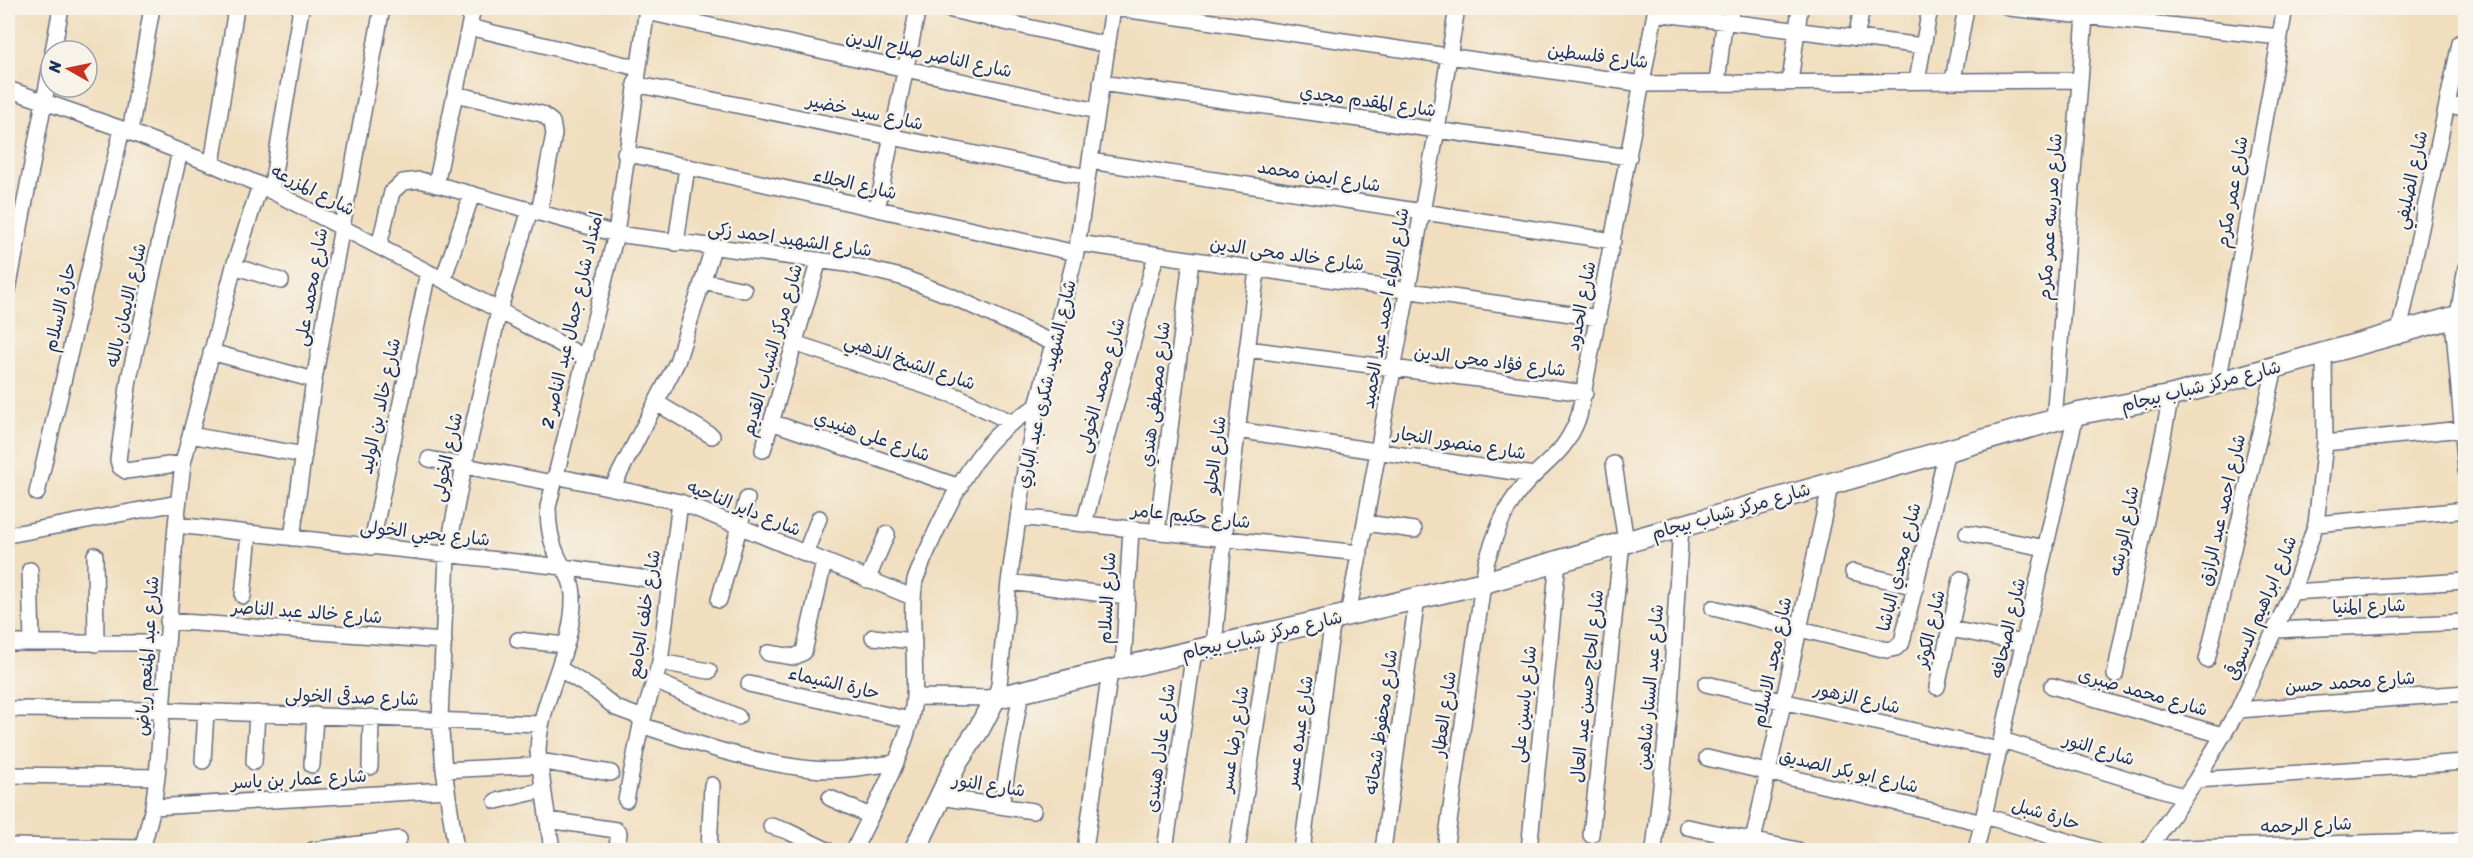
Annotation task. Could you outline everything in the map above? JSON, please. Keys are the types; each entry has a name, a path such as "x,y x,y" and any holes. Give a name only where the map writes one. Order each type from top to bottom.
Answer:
{"main road":[{"name":"شارع مركز شباب بيجام","path":"995,698 1482,583 2054,420 2171,396 2459,316"},
{"name":"شارع الشهيد شكرى عبد الباري","path":"915,850 957,762 979,729 995,698"}],"street":[{"path":"55,39 61,8"},
{"name":"حارة الاسلام","path":"37,493 126,130 152,8"},
{"path":"212,164 236,8"},
{"name":"شارع عبد المنعم رياض","path":"142,849 153,807 157,777 168,621 183,463 234,266 266,188 301,8"},
{"name":"شارع محمد على","path":"292,538 314,380 382,8"},
{"path":"436,185 473,8"},
{"path":"877,209 918,8"},
{"path":"943,8 1107,45"},
{"name":"شارع الشهيد شكرى عبد الباري","path":"995,698 1002,670 1009,582 1018,517 1037,406 1076,248 1114,8"},
{"name":"شارع فلسطين","path":"1114,8 1642,84 2080,80"},
{"name":"شارع اللواء احمد عبد الحميد","path":"1341,616 1360,554 1366,523 1457,8"},
{"path":"1790,82 1800,8"},
{"path":"1857,38 1862,8"},
{"path":"1917,81 1930,8"},
{"path":"1953,80 1966,8"},
{"path":"2009,8 2280,37"},
{"name":"شارع عمر مكرم","path":"2217,383 2285,8"},
{"name":"شارع الناصر صلاح الدين","path":"647,10 1097,111"},
{"name":"امتداد شارع جمال عبد الناصر 2","path":"552,850 540,763 540,724 560,669 573,595 568,575 553,544 548,520 554,479 616,234 625,153 647,10"},
{"path":"1655,10 1730,15 1796,30 1923,46"},
{"name":"شارع الحدود","path":"1482,583 1499,524 1509,506 1534,475 1562,450 1572,434 1584,393 1599,318 1655,10"},
{"path":"1717,83 1724,25 1730,15"},
{"name":"شارع مدرسه عمر مكرم","path":"2054,420 2085,16"},
{"path":"469,27 638,68"},
{"name":"شارع الضليفي","path":"2399,332 2460,43 2465,38"},
{"name":"شارع المقدم مجدي","path":"1101,83 1629,157"},
{"name":"شارع سيد خضير","path":"636,84 1087,177"},
{"name":"شارع المزرعه","path":"8,89 126,130 266,188 428,272 586,358"},
{"name":"شارع الخولى","path":"455,94 542,114 552,122 554,134 534,212 499,311 464,466 447,555 440,719 444,770 456,850"},
{"path":"8,290 13,231 45,99"},
{"path":"2447,105 2466,108"},
{"name":"شارع الايمان بالله","path":"180,151 129,379 118,460 120,467 126,471 183,463"},
{"name":"شارع الجلاء","path":"625,153 877,209 1076,248"},
{"name":"شارع ايمن محمد","path":"1090,161 1613,241"},
{"path":"676,243 687,167"},
{"name":"شارع الشهيد احمد زكى","path":"378,246 392,192 396,185 410,180 472,194 616,234 847,264 901,277 951,296 1053,344"},
{"path":"443,280 472,194"},
{"path":"612,488 677,362 712,248"},
{"name":"شارع خالد محى الدين","path":"1076,248 1156,255 1599,318"},
{"name":"شارع محمد الخولى","path":"1084,524 1156,255"},
{"name":"شارع مركز الشباب القديم","path":"763,450 819,260"},
{"name":"شارع مصطفى هندي","path":"1157,532 1191,260"},
{"path":"234,266 280,281"},
{"path":"2466,267 2459,316 2462,429 2466,471"},
{"name":"شارع الحلو","path":"1204,649 1224,539 1257,270"},
{"name":"شارع خالد بن الوليد","path":"371,547 428,272"},
{"path":"703,280 744,290"},
{"name":"شارع الشيخ الذهبي","path":"794,343 959,397 1011,422"},
{"name":"شارع فؤاد محى الدين","path":"1247,349 1584,393"},
{"path":"211,352 314,380"},
{"name":"شارع ابراهيم الدسوقى","path":"2148,850 2196,780 2238,710 2292,591 2316,524 2325,443 2324,354"},
{"name":"شارع احمد عبد الرازق","path":"2207,660 2275,368"},
{"name":"شارع الورشه","path":"2115,675 2171,396"},
{"path":"657,403 712,436"},
{"path":"854,850 895,763 910,720 915,697 912,597 921,564 960,487 981,452 1011,422 1037,406"},
{"name":"شارع الصحافه","path":"1976,850 2076,414"},
{"name":"شارع على هنيدي","path":"771,422 960,487"},
{"path":"2325,443 2462,429"},
{"name":"شارع منصور النجار","path":"1237,430 1534,475"},
{"path":"190,435 304,455"},
{"name":"شارع مجدي الباشا","path":"1713,608 1887,650 1896,648 1902,642 1947,450"},
{"name":"شارع داير الناحيه","path":"429,459 612,488 680,502 912,597"},
{"name":"شارع الحاج حسن عبد العال","path":"1591,835 1624,542 1614,464"},
{"name":"شارع مجد الاسلام","path":"1752,846 1831,482"},
{"path":"719,600 747,499"},
{"name":"شارع خلف الجامع","path":"626,800 642,722 660,662 680,502"},
{"path":"8,535 178,503"},
{"path":"2316,524 2466,510"},
{"name":"شارع حكيم عامر","path":"1018,517 1360,554"},
{"path":"805,554 819,518"},
{"path":"1366,523 1414,530"},
{"name":"شارع يحيي الخولى","path":"176,525 563,567 669,582"},
{"name":"شارع عبد الستار شاهين","path":"1654,850 1670,704 1681,526"},
{"name":"شارع السلام","path":"1085,850 1127,597 1131,529"},
{"path":"243,596 249,533"},
{"path":"1967,533 2046,548"},
{"path":"867,580 887,534"},
{"path":"94,555 96,644"},
{"name":"شارع ياسين على","path":"1529,850 1558,561"},
{"path":"768,652 794,657 804,652 824,562"},
{"path":"30,570 32,643"},
{"path":"1853,572 1916,587"},
{"name":"شارع الكوثر","path":"1937,687 1961,579"},
{"path":"2292,591 2466,581"},
{"path":"1009,582 1127,597"},
{"name":"شارع العطار","path":"1444,850 1482,583"},
{"name":"شارع محفوظ شحاته","path":"1383,850 1417,598"},
{"name":"شارع عبده عسر","path":"1302,850 1341,616"},
{"name":"شارع خالد عبد الناصر","path":"168,621 444,641"},
{"name":"شارع المنيا","path":"2274,630 2466,622"},
{"path":"1950,629 2024,644"},
{"name":"شارع رضا عسر","path":"1237,850 1270,633"},
{"path":"873,637 914,641"},
{"path":"518,640 566,645"},
{"path":"8,643 167,643"},
{"name":"شارع عادل هيندى","path":"1165,850 1204,649"},
{"path":"660,662 709,671"},
{"path":"560,669 594,690 616,708 642,722 724,753 811,769 831,770 895,763"},
{"path":"655,681 738,717"},
{"name":"حارة الشيماء","path":"749,684 910,720"},
{"name":"شارع الزهور","path":"1706,684 2001,745"},
{"name":"شارع محمد صبرى","path":"2052,686 2223,735"},
{"path":"1001,806 1021,692"},
{"name":"شارع محمد حسن","path":"2238,710 2466,693"},
{"path":"915,697 995,698"},
{"name":"شارع صدقى الخولى","path":"8,709 162,710 540,724"},
{"path":"202,761 206,712"},
{"path":"254,762 257,713"},
{"path":"312,765 315,715"},
{"path":"370,717 370,767"},
{"name":"شارع النور","path":"2001,745 2183,796"},
{"name":"شارع ابو بكر الصديق","path":"1707,758 1984,819"},
{"path":"2196,780 2466,762"},
{"path":"444,770 540,763 611,773"},
{"path":"8,775 157,777"},
{"path":"709,850 712,785"},
{"name":"شارع عمار بن ياسر","path":"153,807 447,790"},
{"path":"496,801 543,790"},
{"name":"شارع النور","path":"940,797 1033,811"},
{"path":"830,798 870,816"},
{"name":"حارة شبل","path":"1984,819 2096,850"},
{"path":"548,820 616,830 619,832 617,847"},
{"path":"771,826 795,834 827,850"},
{"path":"1686,827 1752,846 1798,850"},
{"path":"313,850 376,846 399,839"},
{"name":"شارع الرحمه","path":"2148,850 2466,840"},
{"path":"8,846 142,849"}]}
